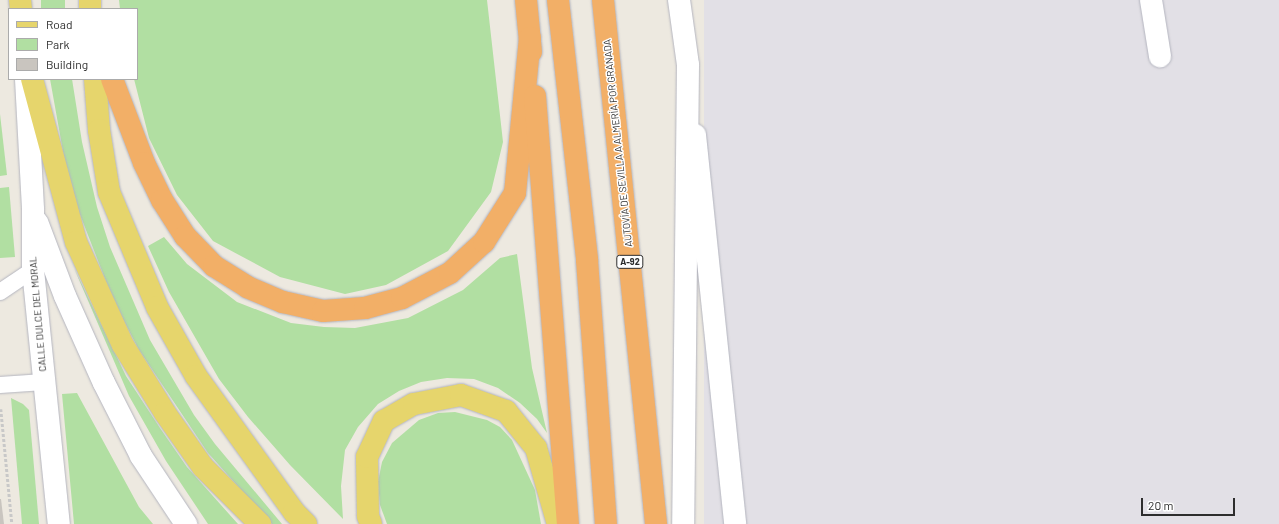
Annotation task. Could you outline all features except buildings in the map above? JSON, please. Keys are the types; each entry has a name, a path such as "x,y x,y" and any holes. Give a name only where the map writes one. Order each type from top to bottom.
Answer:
{"highway":[{"path":"526,0 568,524"},
{"path":"558,0 587,260 606,524"},
{"name":"AUTOVÍA DE SEVILLA A ALMERÍA POR GRANADA","path":"603,0 656,524"},
{"path":"112,80 144,162 162,200 185,236 214,266 247,287 283,302 323,311 364,308 402,298 450,273 484,242 515,193 530,38"}],"main road":[{"path":"32,80 76,242 123,345 165,413 203,467 260,524"},
{"path":"95,80 99,130 109,192 157,307 196,376 294,512 306,524"},
{"path":"371,524 368,516 367,457 384,421 414,404 460,395 506,411 536,448 558,524"}],"street":[{"path":"679,0 688,65 735,524"},
{"path":"1151,0 1160,56"},
{"path":"683,524 688,65"},
{"name":"CALLE DULCE DEL MORAL","path":"26,80 33,210 33,270 59,524"},
{"path":"33,210 65,296 104,383 141,456 186,524"}],"lane":[{"path":"0,292 33,270"},
{"path":"0,385 44,382"}],"path":[{"path":"1,406 12,524"}],"shaded area":[{"path":"704,0 1279,0 1279,524 704,524"}],"green space":[{"path":"41,0 65,0 65,8 41,8"},
{"path":"119,0 487,0 503,142 491,192 448,251 386,285 345,294 280,277 213,241 177,195 149,138 134,80 138,80 138,8 120,8"},
{"path":"50,80 72,80 82,142 97,207 110,247 150,340 194,415 215,444 282,524 272,524 208,453 139,350 114,302 79,212 64,157"},
{"path":"0,114 7,175 0,176"},
{"path":"9,187 15,257 0,258 0,188"},
{"path":"164,237 187,264 237,302 291,323 324,327 355,328 408,318 463,290 500,258 517,254 532,368 547,433 537,419 520,403 498,388 474,379 447,378 421,382 399,391 378,404 358,427 345,450 341,486 343,519 290,465 248,417 219,379 169,292 148,246"},
{"path":"74,268 126,376 187,467 238,524 208,524 166,461 129,396"},
{"path":"77,393 139,507 153,524 74,524 62,394"},
{"path":"11,398 23,404 29,410 39,524 22,524"},
{"path":"455,412 487,420 500,427 512,440 535,490 541,524 387,524 380,505 378,482 382,462 392,443 419,420 438,413"}]}
